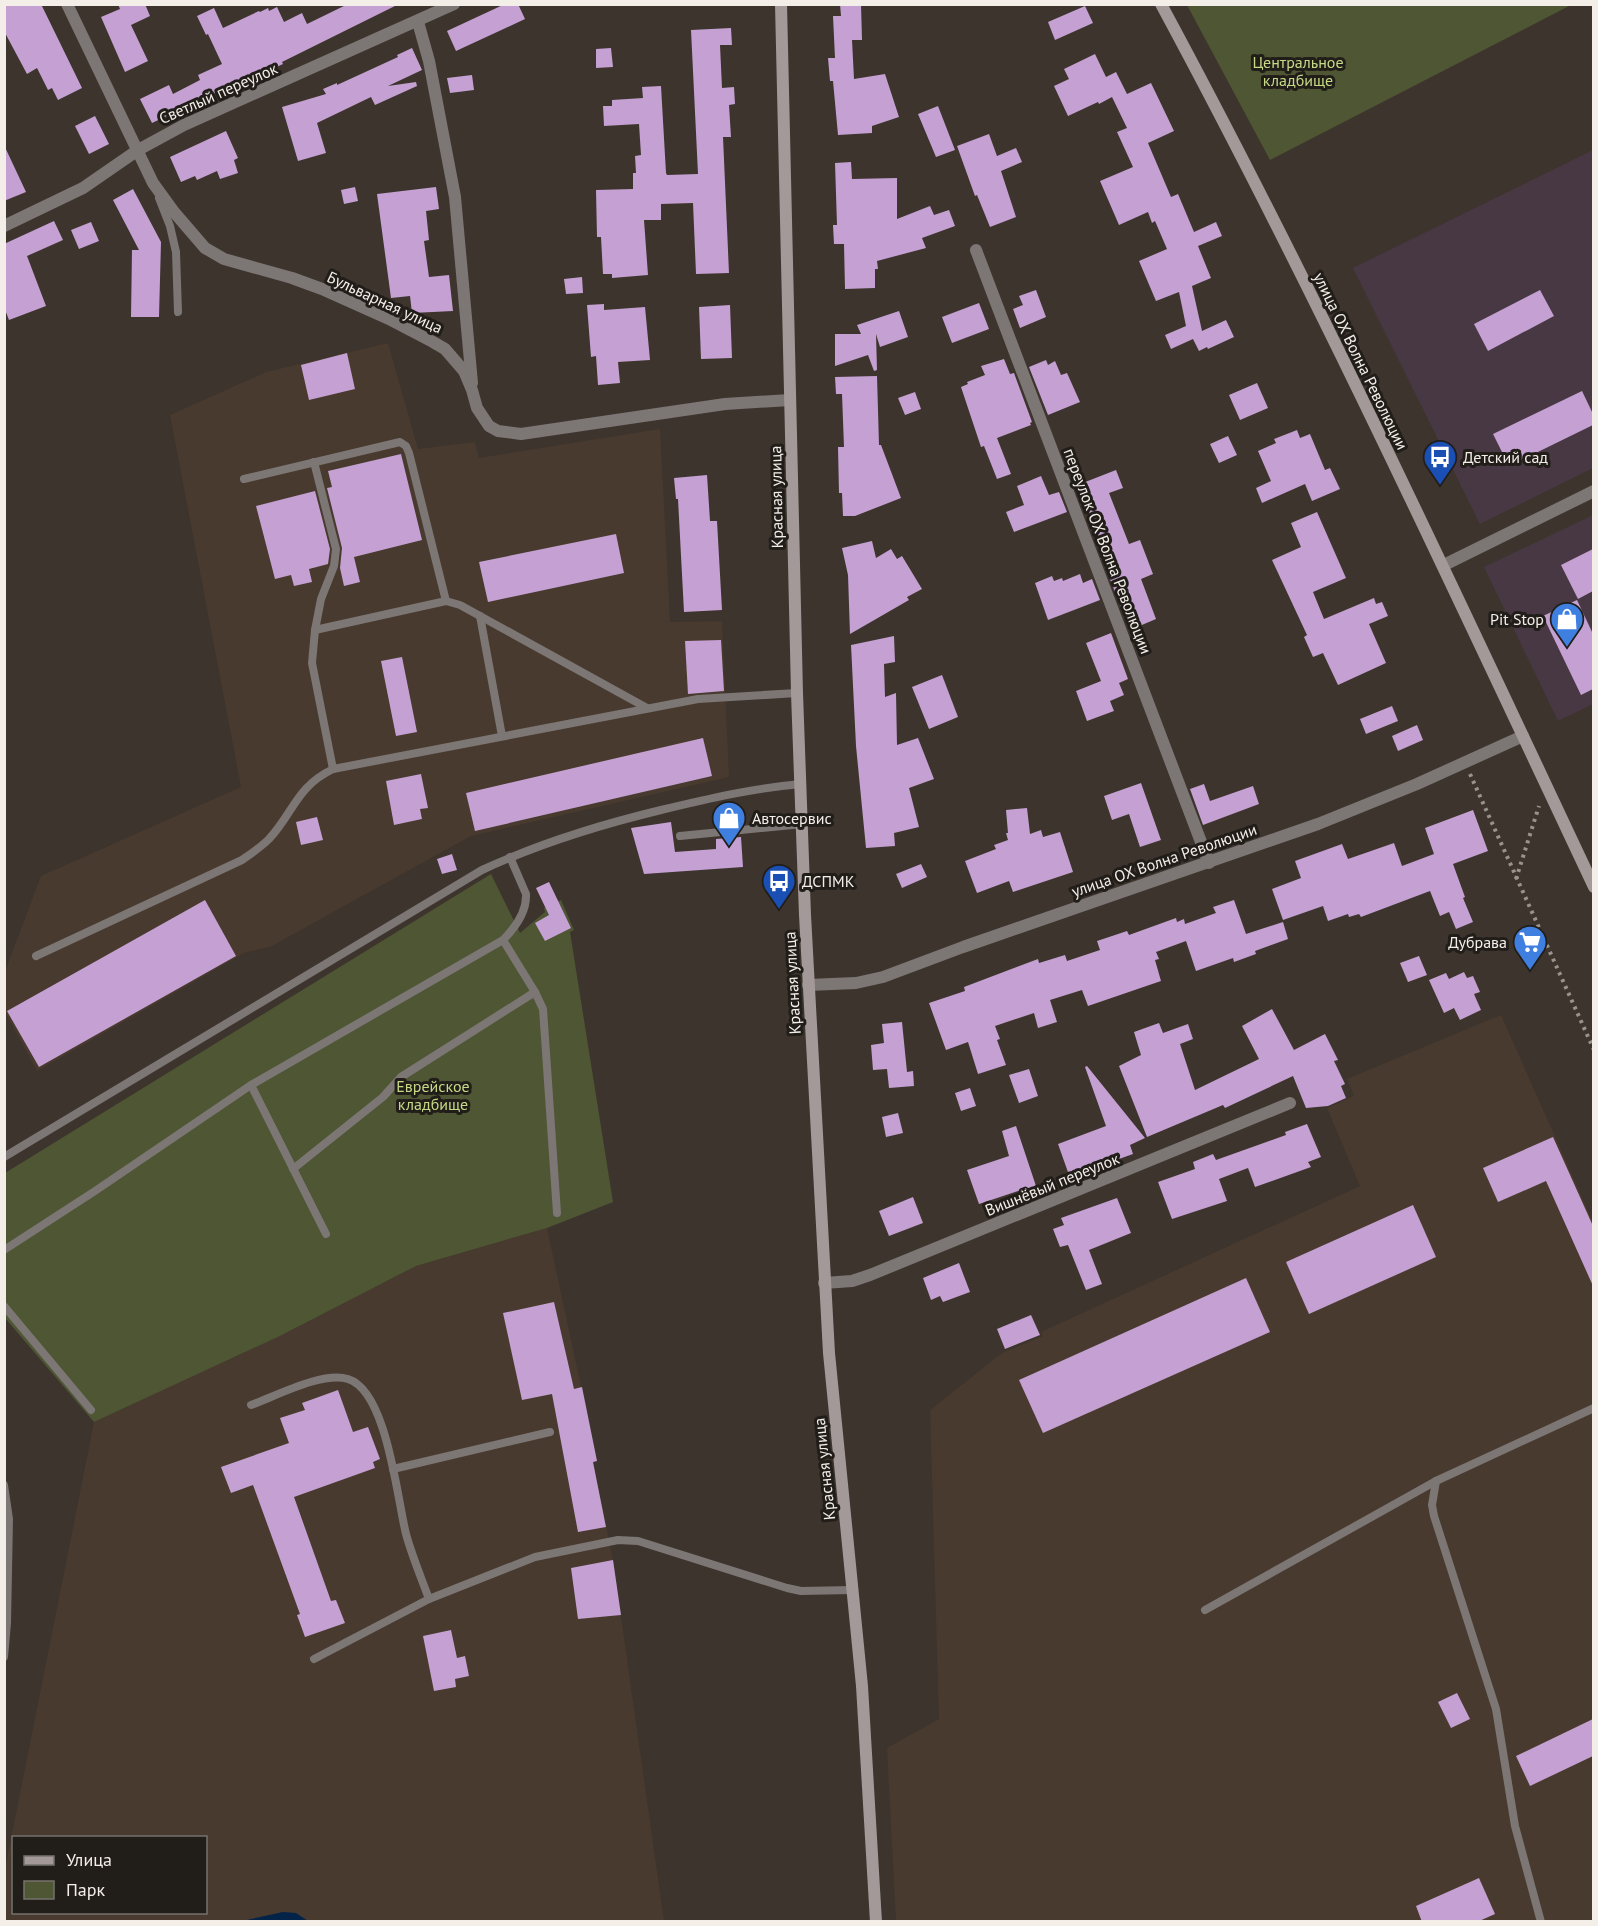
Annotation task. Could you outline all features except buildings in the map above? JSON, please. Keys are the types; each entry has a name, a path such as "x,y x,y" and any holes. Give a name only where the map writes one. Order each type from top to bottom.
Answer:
{"street":[{"name":"Бульварная улица","path":"67,4 153,183 162,198 195,238 213,254 224,259 292,278 322,290 389,319 446,349 455,359 472,390 482,418 498,431 509,434 725,404 790,400"},
{"name":"Светлый переулок","path":"4,226 83,188 138,150 184,125 454,4"},
{"name":"Красная улица","path":"781,4 797,693 808,985 829,1353 867,1757 876,1922"},
{"name":"улица ОХ Волна Революции","path":"1161,4 1283,240 1444,565 1593,887"},
{"path":"418,22 429,61 455,197 472,390"},
{"name":"переулок ОХ Волна Революции","path":"976,250 1209,863"},
{"path":"1444,565 1593,491"},
{"name":"улица ОХ Волна Революции","path":"808,985 856,983 876,979 1048,917 1209,863 1368,805 1522,736"},
{"name":"Вишнёвый переулок","path":"824,1283 852,1281 870,1275 1290,1103"}],"lane":[{"path":"153,183 174,240 177,312"},
{"path":"244,479 400,442 406,446 446,600"},
{"path":"314,462 336,549 334,566 321,599 312,663 333,769"},
{"path":"315,630 446,600 460,605 647,708"},
{"path":"480,616 502,736"},
{"path":"36,956 242,860 270,837 305,787 318,776 333,769 698,699 797,693"},
{"path":"4,1157 458,883 510,857 570,834 627,818 708,798 801,784"},
{"path":"680,836 802,824"},
{"path":"4,1250 251,1085 503,940 515,925 526,900 526,894 510,857"},
{"path":"503,940 543,1009 557,1213"},
{"path":"293,1169 383,1097 401,1077 535,992"},
{"path":"251,1085 326,1234"},
{"path":"4,1306 91,1410"},
{"path":"251,1405 318,1381 335,1378 349,1379 371,1397 379,1415 393,1469 406,1534 429,1599"},
{"path":"1205,1610 1436,1481 1593,1408"},
{"path":"393,1469 550,1432"},
{"path":"1436,1481 1432,1505 1434,1516 1496,1709 1515,1826 1541,1922"},
{"path":"4,1485 9,1519 8,1623 4,1658"},
{"path":"314,1659 429,1599 535,1557 618,1540 638,1541 801,1591 853,1590"}],"path":[{"path":"1466,763 1593,1050"},
{"path":"1516,880 1546,786"}],"shaded area":[{"path":"1593,150 1593,468 1480,524 1353,268"},
{"path":"388,343 418,449 475,442 479,458 660,429 670,622 722,621 729,777 471,836 270,947 246,952 37,1071 5,1012 4,974 41,876 241,787 170,415 266,372"},
{"path":"1593,515 1593,704 1558,721 1484,567"},
{"path":"1501,1015 1593,1222 1593,1921 896,1921 887,1748 939,1719 930,1410 1002,1353 1043,1336 1041,1332 1360,1186 1327,1108 1354,1096 1347,1079"},
{"path":"547,1228 597,1461 593,1463 613,1560 664,1921 5,1922 5,1869 94,1422 280,1336 416,1266"}],"green space":[{"name":"Центральное кладбище","path":"1187,5 1571,5 1270,160"},
{"name":"Еврейское кладбище","path":"491,874 520,933 545,912 544,908 561,900 574,930 570,932 613,1202 547,1228 416,1266 280,1336 94,1422 5,1318 5,1173"}],"water":[{"path":"283,1912 296,1913 308,1921 242,1921"}],"place":[{"name":"Детский сад","path":"1440,486"},
{"name":"Pit Stop","path":"1567,648"},
{"name":"Автосервис","path":"729,847"},
{"name":"ДСПМК","path":"779,910"},
{"name":"Дубрава","path":"1530,971"}]}
